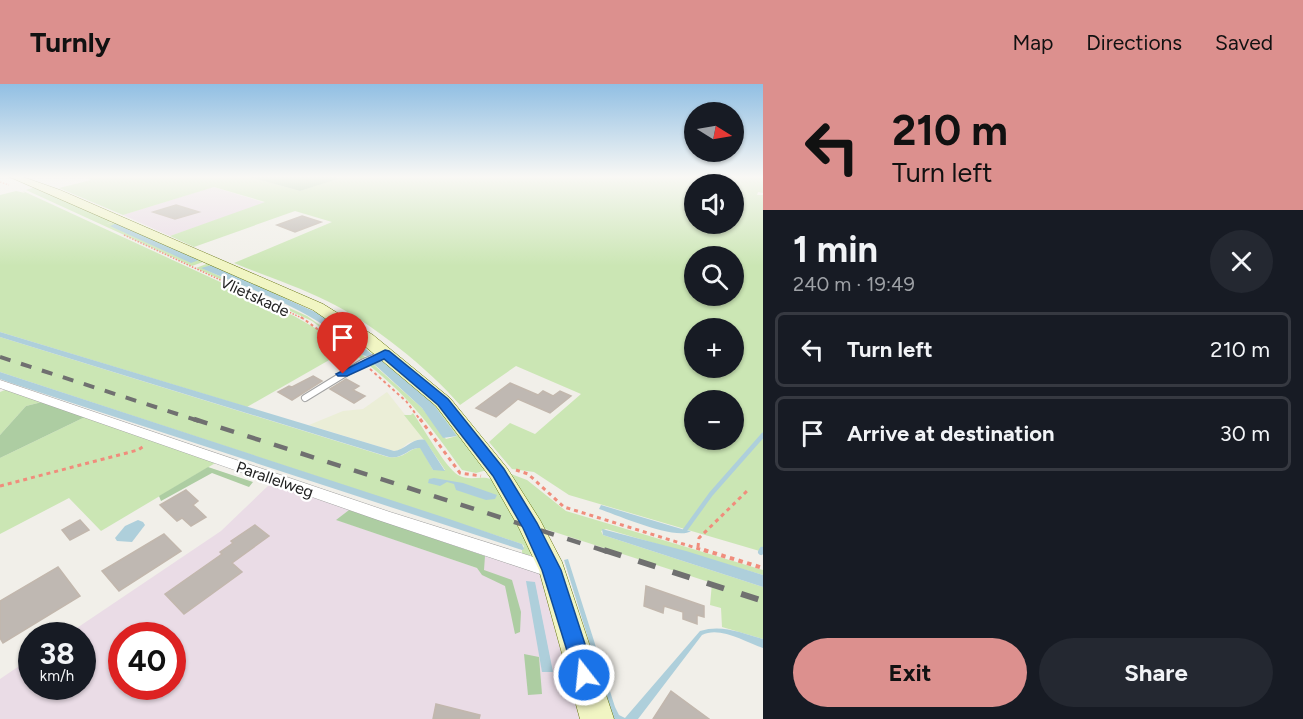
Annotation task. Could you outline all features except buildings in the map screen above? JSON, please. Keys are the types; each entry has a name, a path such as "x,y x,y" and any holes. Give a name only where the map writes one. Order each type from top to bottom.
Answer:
{"street":[{"name":"Vlietskade","path":"90,207 318,307 342,321 381,355 443,402 499,473 517,500 552,570 597,719"},
{"name":"Parallelweg","path":"0,384 384,516 552,570"}],"lane":[{"path":"305,398 364,362 381,355"}],"path":[{"name":"Vlietskade","path":"123,235 309,321 364,362 406,401 460,473 480,476 499,473"},
{"path":"0,486 138,450 157,438"},
{"path":"499,473 522,471 564,507 763,568"},
{"path":"698,548 699,538 748,490"}],"shaded area":[{"path":"150,207 255,207 170,236 123,215"},
{"path":"271,483 349,510 337,520 477,568 485,556 541,574 582,719 0,719 0,679 18,667 18,700 96,700 96,622 86,622 221,531"}],"green space":[{"path":"0,207 57,207 294,316 317,329 345,351 247,407 0,332"},
{"path":"62,207 81,207 114,221 106,224 114,222 203,262 192,266"},
{"path":"103,207 150,207 123,215"},
{"path":"252,207 684,207 684,234 744,234 744,207 763,207 763,552 569,495 534,472 512,469 489,442 510,423 535,434 581,394 516,366 460,405 416,362 362,321 316,296 234,263 332,222 295,211 194,247 170,236"},
{"path":"209,263 303,303 340,324 376,355 362,360 312,321 196,268","holes":["202,268 301,304 324,316 372,353 371,356 365,357 307,316"]},
{"path":"0,337 388,457 403,455 413,449 421,448 433,470 445,470 404,415 413,413 453,471 462,477 486,478 494,481 532,551 530,555 522,557 524,546 522,544 0,372"},
{"path":"381,359 441,408 487,470 476,473 462,470 420,414 370,366 370,363","holes":["373,364 431,401 457,436 446,439 422,408"]},
{"path":"5,390 42,402 26,406 0,435 0,392"},
{"path":"387,392 425,440 408,443 400,450 394,451 309,425 343,411 363,409"},
{"path":"42,402 85,417 0,458 0,435 26,406"},
{"path":"85,417 217,462 101,531 69,498 0,534 0,458"},
{"path":"208,467 253,482 249,487 212,473 161,501 159,496"},
{"path":"511,474 527,480 566,511 763,570 763,575 606,529 601,531 603,535 763,587 763,639 722,627 721,608 710,605 712,583 536,526"},
{"path":"349,510 485,556 484,570 512,580 521,612 520,632 515,634 505,586 482,575 477,568 336,520"},
{"path":"524,654 539,657 542,694 528,695"}],"water":[{"path":"117,223 199,260 191,263 110,226"},
{"path":"212,265 324,316 372,354 371,356 365,356 353,350 325,326 296,309 201,268"},
{"path":"0,332 394,451 416,440 425,440 445,471 433,470 420,448 412,449 399,456 389,457 0,337"},
{"path":"383,361 431,401 457,436 443,438 422,408 373,363"},
{"path":"0,372 452,520 522,544 524,549 11,383 0,379"},
{"path":"429,479 463,483 497,495 495,499 486,500 456,490 454,484 447,482 440,486 428,483"},
{"path":"601,505 691,531 673,533 660,530 599,509"},
{"path":"138,520 145,525 132,542 117,541 115,538 125,526"},
{"path":"602,529 686,551 763,575 763,587 603,535"},
{"path":"568,559 615,707 619,715 625,718 700,631 716,628 739,632 763,639 763,648 717,632 702,635 638,719 613,719 564,560"},
{"path":"526,581 535,582 553,672 542,672"}],"waterway":[{"path":"685,530 711,494 763,435"},
{"path":"762,550 761,552 763,549"}],"railway":[{"path":"0,357 199,421"},
{"path":"194,419 608,552"},
{"path":"604,550 763,601"}],"route":[{"path":"343,374 385,353 443,402 465,429 517,500 552,570 584,675"}]}
